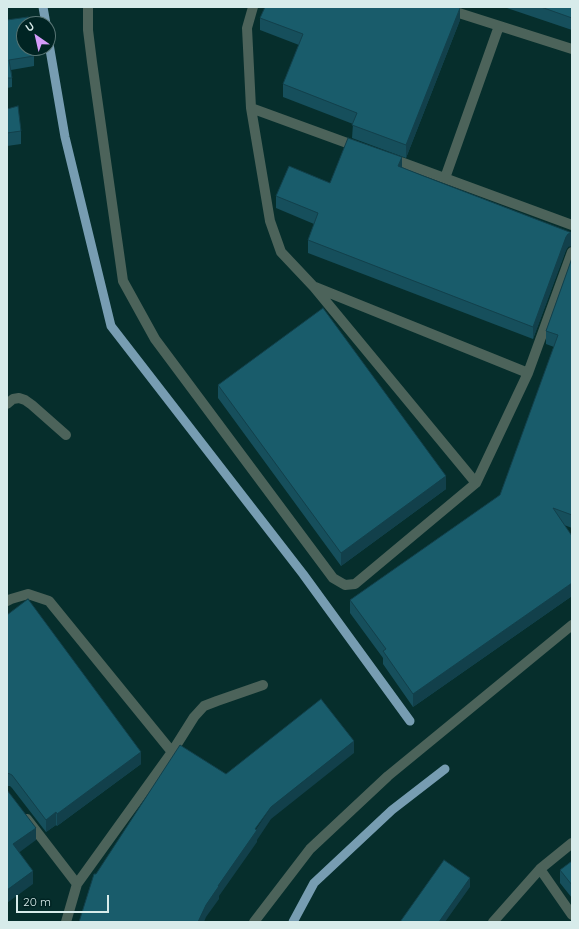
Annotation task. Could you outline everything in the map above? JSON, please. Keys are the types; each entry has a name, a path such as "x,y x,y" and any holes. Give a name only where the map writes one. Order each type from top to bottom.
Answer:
{"street":[{"path":"88,7 88,30 92,62 123,280 155,339 333,578 345,585 354,584 476,483 528,373 572,252"},
{"path":"253,7 247,28 251,108 270,221 281,252 314,287 476,483"},
{"path":"440,7 572,48"},
{"path":"445,178 500,26"},
{"path":"251,108 572,225"},
{"path":"314,287 528,373"},
{"path":"7,404 13,399 19,398 25,400 66,435"},
{"path":"7,601 11,598 28,594 49,601 172,752"},
{"path":"254,922 310,849 388,776 572,625"},
{"path":"66,922 77,884 172,752 194,717 204,706 263,685"},
{"path":"21,811 77,884"},
{"path":"493,922 540,869 572,843"},
{"path":"540,869 572,915"}],"building":[{"path":"265,7 459,7 460,8 406,145 352,125 357,113 283,84 303,34 260,18"},
{"path":"541,7 572,7 572,18"},
{"path":"16,19 16,56 34,56 9,60 12,78 7,78 7,20"},
{"path":"18,106 21,131 7,133 7,109"},
{"path":"348,138 402,157 398,166 572,233 568,234 566,237 533,327 308,240 318,213 276,196 289,166 330,183"},
{"path":"572,258 572,515 553,508 572,536 572,583 413,694 383,651 386,649 350,600 500,495 558,335 546,331"},
{"path":"323,308 446,476 341,553 218,385"},
{"path":"28,599 141,752 57,814 56,812 46,820 12,775 7,773 7,615"},
{"path":"321,699 354,741 271,807 218,886 206,905 198,922 79,922 94,874 96,874 180,745 226,774"},
{"path":"7,790 36,828 13,844 33,871 7,890"},
{"path":"444,860 470,878 439,922 400,922"},
{"path":"572,861 572,885 560,870"}],"waterway":[{"path":"43,7 45,16"},
{"path":"51,56 65,137 111,326 303,574 410,721"},
{"path":"293,922 314,883 392,810 445,769"}]}
